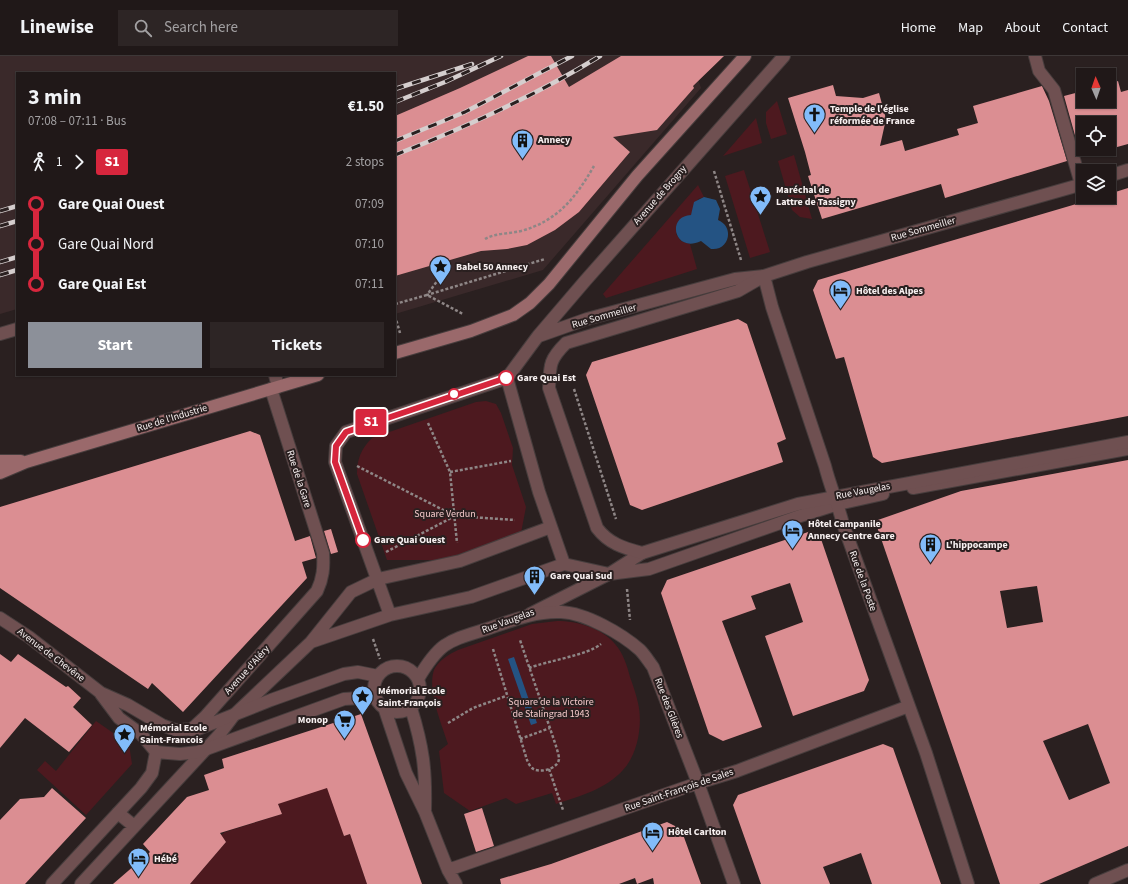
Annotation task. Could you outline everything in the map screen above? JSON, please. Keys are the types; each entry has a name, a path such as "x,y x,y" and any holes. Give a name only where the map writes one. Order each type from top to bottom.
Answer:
{"street":[{"path":"396,353 472,331 513,315 530,303 549,284 637,176 745,56"},
{"name":"Avenue de Brogny","path":"506,378 538,336 784,56"},
{"path":"1035,56 1039,71 1054,90 1076,164"},
{"path":"1116,174 1128,170"},
{"name":"Rue Sommeiller","path":"642,553 617,546 604,537 597,528 549,388 550,366 554,355 566,343 738,291 764,276 807,262 1076,186"},
{"name":"Rue Sommeiller","path":"538,336 587,320 735,279 764,276"},
{"name":"Rue de la Poste","path":"764,276 772,307 843,524 909,706 968,884"},
{"path":"0,334 16,328"},
{"name":"Rue de l'Industrie","path":"0,473 26,462 275,383 313,376"},
{"path":"311,642 390,615 471,597 564,564 539,492 506,378 346,432 336,446 335,462 390,615"},
{"name":"Rue de la Gare","path":"275,383 323,553 325,569"},
{"name":"Rue Vaugelas","path":"564,564 613,573 649,569 836,501 1128,442"},
{"name":"Rue Vaugelas","path":"418,678 429,659 443,646 461,638 527,615 613,573 642,553 798,504 836,501 878,494 1128,449"},
{"name":"Rue de l'Industrie","path":"0,461 26,462"},
{"path":"81,884 219,735 234,715 311,642 351,592 378,579 460,561 551,527"},
{"name":"Avenue d'Aléry","path":"190,730 205,717 317,592 325,569"},
{"name":"Rue des Glières","path":"527,615 562,612 580,616 600,624 642,651 653,667 698,782 734,884"},
{"name":"Avenue de Chevêne","path":"0,618 29,638 101,693 128,705 162,725 175,730 190,730"},
{"path":"190,730 344,674 358,672 381,672 392,666 403,666 410,670 418,678 421,688 420,695 415,704 398,713 386,710 379,704 375,697 374,686 381,672"},
{"name":"Avenue de Chevêne","path":"101,693 119,718 141,734 156,752"},
{"path":"52,884 118,813 152,773 156,752 180,754 204,750 344,699 375,697"},
{"name":"Rue Saint-François de Sales","path":"448,870 698,782 737,771 909,706"},
{"path":"410,708 424,761 425,812"},
{"path":"386,710 406,773 425,812 448,870 456,884"},
{"path":"118,813 134,826"},
{"path":"1095,884 1128,870"}],"path":[{"path":"485,239 490,236 537,226 564,209 581,188 594,166"},
{"path":"714,171 741,261"},
{"path":"396,304 548,258"},
{"path":"427,295 448,266"},
{"path":"427,295 467,316"},
{"path":"396,319 401,335"},
{"path":"574,389 616,519"},
{"path":"426,420 450,472 458,547"},
{"path":"450,472 512,461"},
{"path":"357,466 455,516 516,520"},
{"path":"384,553 455,516"},
{"path":"613,573 627,590 633,644"},
{"path":"381,672 371,634 390,615"},
{"path":"493,649 506,696 531,768 539,771 549,769 556,766 559,759 520,640"},
{"path":"529,668 548,661 584,652 598,646 603,642"},
{"path":"448,723 473,708 506,696"},
{"path":"520,739 550,728"},
{"path":"549,769 561,802"}],"shaded area":[{"path":"0,56 690,56 701,88 543,270 396,314 396,72 16,72 16,309 0,314"}],"green space":[{"path":"777,101 787,134 771,139 766,123 766,112"},
{"path":"756,118 762,143 723,156"},
{"path":"794,155 812,219 800,217 792,210 778,161"},
{"path":"744,170 770,252 750,258 725,176"},
{"path":"698,185 704,197 698,199 691,215 676,234 681,241 690,244 697,269 606,298 603,294"},
{"name":"Square Verdun","path":"486,401 496,404 501,413 513,448 512,465 526,507 521,533 442,560 387,560 357,474 362,450 372,438 476,402"},
{"name":"Square de la Victoire de Stalingrad 1943","path":"557,621 573,622 589,626 610,638 620,651 628,668 639,711 640,720 638,738 632,756 623,770 616,777 601,787 574,798 556,804 552,793 516,804 506,798 470,811 444,793 439,751 448,744 439,718 432,687 434,670 444,658 458,650 532,624"},
{"path":"96,721 129,744 132,764 86,815 37,770 45,761 56,771"},
{"path":"330,775 344,836 350,834 367,884 190,884 226,842 221,835 225,832 282,814 278,804"}],"water":[{"path":"704,197 716,200 720,209 718,220 727,228 728,238 726,243 717,249 711,249 701,241 692,244 685,243 679,239 676,233 678,221 683,217 691,215 694,202"},
{"path":"514,657 537,723 531,725 508,659"}],"building":[{"name":"Annecy","path":"528,56 551,56 569,87 621,56 724,56 693,86 694,88 657,130 613,137 630,152 579,212 555,230 527,245 507,249 481,251 396,276 396,116"},
{"path":"1118,81 1121,92 1128,90 1128,144 1116,147 1116,116 1076,116 1076,139 1064,96 1076,93 1076,108 1116,108 1116,82"},
{"path":"833,85 836,96 863,98 879,93 886,119 880,146 902,140 905,151 959,135 957,129 978,123 973,106 1042,86 1049,101 1067,161 945,198 941,184 822,219 808,176 811,175 788,98"},
{"path":"1128,188 1128,416 882,463 873,457 844,357 836,359 813,290 818,280 1076,204 1116,204 1116,192"},
{"path":"738,319 747,324 786,439 777,443 783,462 642,510 630,505 586,375 592,362"},
{"path":"250,431 260,435 295,541 310,536 316,558 302,562 307,578 183,712 152,683 148,689 0,588 0,507"},
{"path":"1128,460 1128,846 1039,884 1000,884 875,521 961,491","holes":["1037,586 1043,622 1007,628 1000,591","1088,724 1110,783 1069,800 1043,741"]},
{"path":"331,529 338,552 331,554 324,531"},
{"path":"811,531 820,536 869,680 864,691 793,716 765,636 803,622 790,583 751,596 756,609 722,621 762,727 723,741 709,734 661,593 667,580"},
{"path":"0,654 11,662 18,654 66,687 68,686 81,698 73,707 92,725 69,752 25,718 0,748"},
{"path":"361,714 422,884 367,884 350,834 344,836 327,788 278,804 282,814 220,833 226,842 190,884 113,884 150,852 143,844 187,797 209,790 204,775 224,768 222,759"},
{"path":"883,744 893,748 941,884 872,884 861,853 823,867 830,884 761,884 733,805 738,795"},
{"path":"52,788 86,818 25,884 0,884 0,820 20,799 44,797"},
{"path":"482,808 494,846 476,852 464,814"},
{"path":"667,822 681,829 701,884 654,884 653,878 637,884 635,878 619,884 501,884 500,879 551,864"}],"railway":[{"path":"396,102 445,82 501,56"},
{"path":"396,141 465,112 572,56"},
{"path":"396,155 525,98 600,56"},
{"path":"396,89 472,64"},
{"path":"0,211 16,206"},
{"path":"0,226 16,221"},
{"path":"0,262 16,257"},
{"path":"0,275 16,270"}],"bus line":[{"name":"S1","path":"363,540 335,462 336,446 346,432 374,421 506,378"}],"place":[{"name":"Temple de l'église réformée de France","path":"814,134"},
{"name":"Annecy","path":"522,160"},
{"name":"Maréchal de Lattre de Tassigny","path":"761,216"},
{"name":"Babel 50 Annecy","path":"441,286"},
{"name":"Hôtel des Alpes","path":"841,310"},
{"name":"Gare Quai Est","path":"506,378"},
{"name":"Gare Quai Ouest","path":"363,540"},
{"name":"Hôtel Campanile Annecy Centre Gare","path":"793,550"},
{"name":"L'hippocampe","path":"930,564"},
{"name":"Gare Quai Sud","path":"535,596"},
{"name":"Mémorial Ecole Saint-François","path":"362,716"},
{"name":"Monop","path":"344,740"},
{"name":"Mémorial Ecole Saint-Francois","path":"124,754"},
{"name":"Hôtel Carlton","path":"652,852"},
{"name":"Hébé","path":"139,878"}]}
